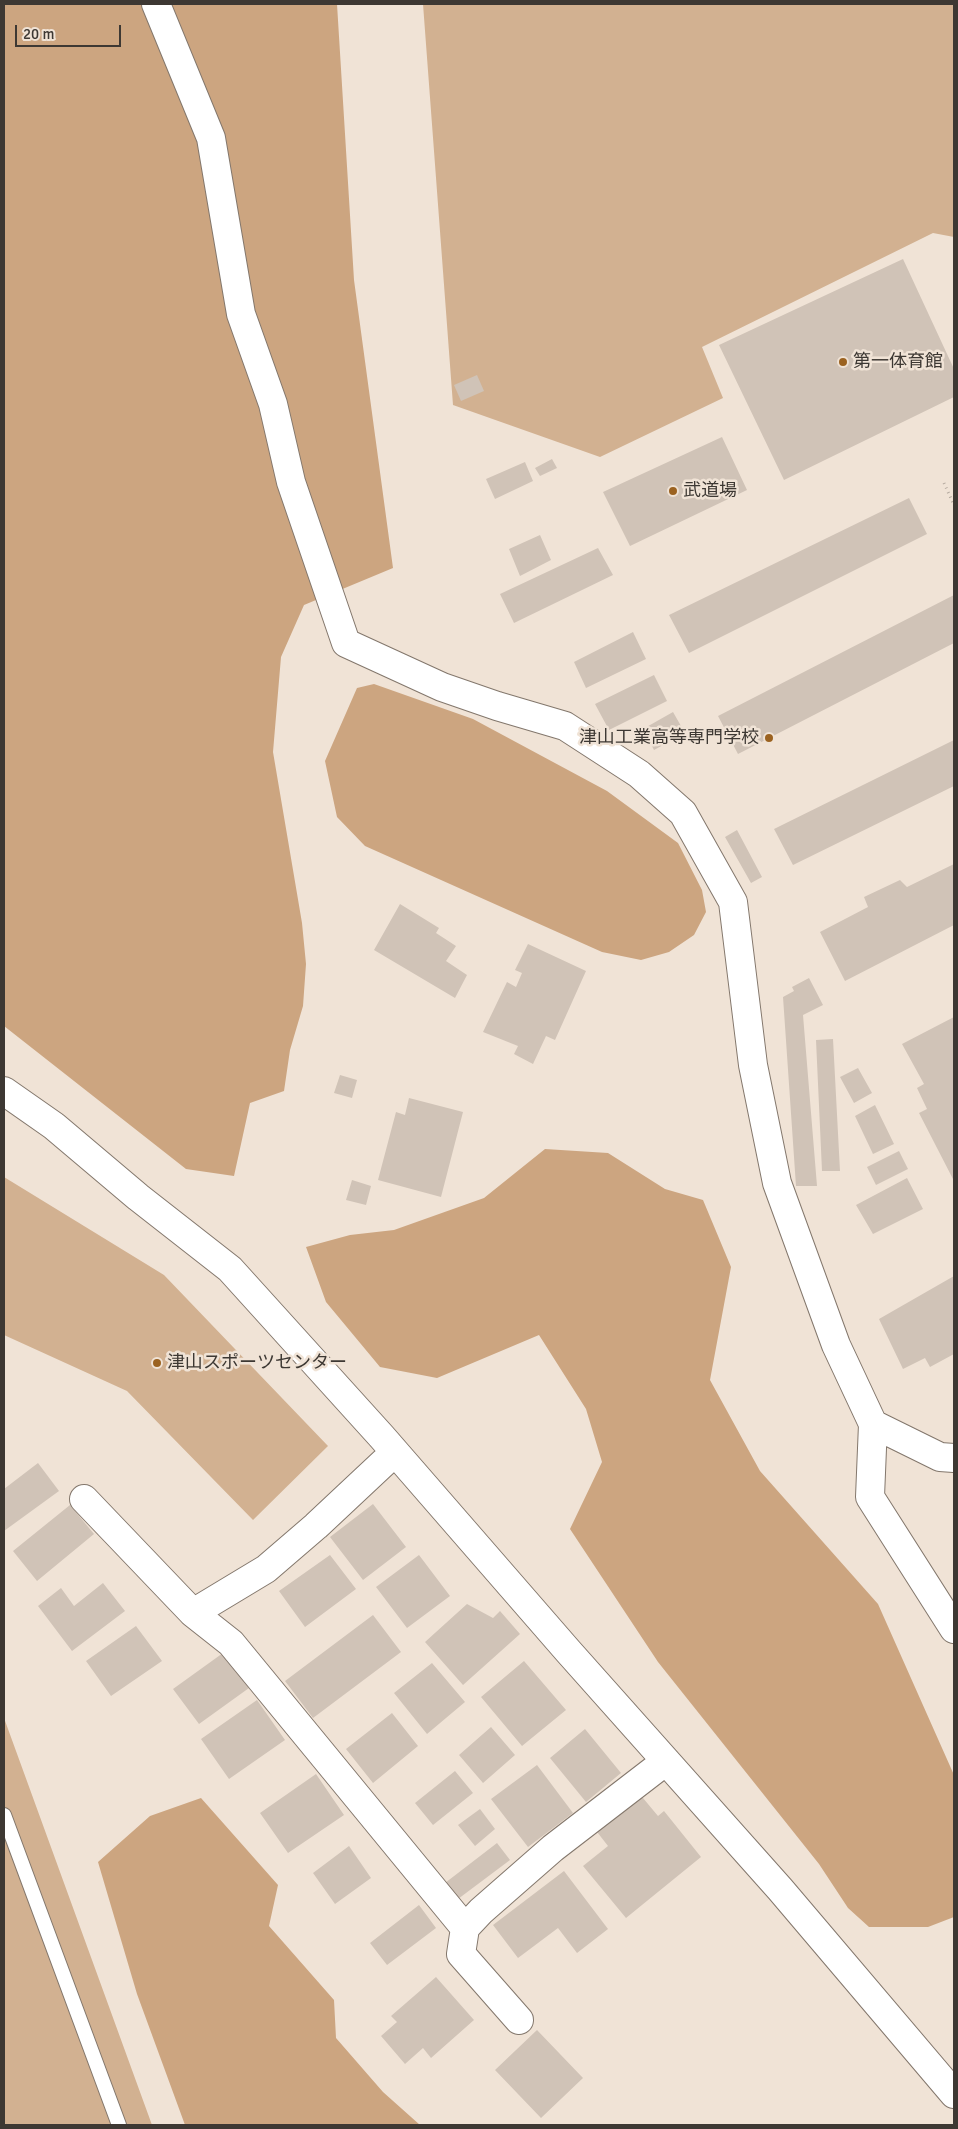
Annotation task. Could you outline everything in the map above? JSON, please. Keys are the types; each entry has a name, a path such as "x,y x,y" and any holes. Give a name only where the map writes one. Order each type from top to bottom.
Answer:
{"street":[{"path":"156,4 211,138 241,314 273,404 290,482 346,643 442,687 565,726 639,774 683,813 733,902 753,1065 778,1183 836,1345 873,1424 870,1497 954,1629"},
{"path":"4,1092 54,1126 138,1197 230,1269 395,1452 787,1896 954,2094"},
{"path":"873,1424 940,1457 954,1458"},
{"path":"193,1613 266,1568 316,1526 395,1452"},
{"path":"84,1499 193,1613 231,1643 465,1928"},
{"path":"518,2020 461,1954 465,1928 481,1911 553,1848 666,1761"}],"lane":[{"path":"4,1815 119,2125"}],"path":[{"path":"944,483 954,505"}],"shaded area":[{"path":"4,4 337,4 354,280 393,568 304,605 281,657 273,752 302,923 306,964 303,1006 290,1050 284,1091 250,1103 234,1176 186,1169 4,1026"},
{"path":"423,4 954,4 954,237 933,233 702,347 723,398 600,457 453,405"},
{"path":"374,684 473,719 607,791 678,843 702,890 706,912 694,935 669,952 641,960 602,952 365,846 337,817 325,761 357,688"},
{"path":"545,1149 608,1153 665,1189 703,1200 731,1267 710,1380 760,1471 878,1604 954,1775 954,1917 928,1927 869,1927 848,1908 819,1864 658,1662 570,1529 602,1462 586,1409 539,1335 437,1378 380,1367 326,1302 306,1247 350,1235 394,1230 484,1198"},
{"name":"津山スポーツセンター","path":"4,1177 164,1275 328,1446 253,1520 127,1391 4,1335"},
{"path":"4,1718 152,2125 4,2125"},
{"path":"201,1798 278,1885 269,1926 334,2000 336,2038 383,2092 420,2125 185,2125 137,1994 98,1862 150,1816"}],"building":[{"path":"903,259 954,369 954,397 784,480 719,345"},
{"path":"477,375 484,391 461,401 454,385"},
{"path":"722,437 747,490 630,546 603,492"},
{"path":"552,459 557,468 540,476 535,468"},
{"path":"525,462 533,481 495,499 486,479"},
{"path":"909,498 927,534 689,653 669,615"},
{"path":"540,535 551,560 520,576 509,549"},
{"path":"598,548 613,575 514,623 500,594"},
{"path":"954,595 954,643 738,754 718,716"},
{"path":"633,632 646,659 586,688 574,662"},
{"path":"654,675 667,701 609,730 595,704"},
{"path":"673,712 685,733 654,750 643,729"},
{"path":"954,740 954,786 793,865 774,829"},
{"path":"737,830 762,877 751,883 725,837"},
{"path":"954,864 954,925 845,981 820,932 868,907 864,897 900,880 907,887"},
{"path":"400,904 439,928 436,933 456,946 446,961 467,975 455,998 374,950"},
{"path":"528,944 586,971 555,1040 546,1036 533,1064 514,1054 518,1046 483,1032 507,982 516,987 522,973 515,970"},
{"path":"809,978 823,1005 803,1015 817,1186 796,1186 783,997 794,991 792,987"},
{"path":"954,1017 954,1181 919,1113 927,1109 917,1088 924,1084 902,1044"},
{"path":"833,1039 840,1171 822,1171 816,1040"},
{"path":"858,1068 872,1093 854,1103 840,1077"},
{"path":"340,1075 357,1080 352,1098 334,1093"},
{"path":"409,1098 463,1112 441,1197 378,1180 396,1112 405,1115"},
{"path":"875,1105 894,1144 873,1154 855,1116"},
{"path":"899,1151 908,1169 876,1185 867,1167"},
{"path":"907,1178 923,1209 873,1234 856,1205"},
{"path":"352,1180 371,1186 366,1205 346,1200"},
{"path":"954,1276 954,1354 930,1367 925,1358 903,1369 879,1319"},
{"path":"38,1463 59,1491 4,1531 4,1489"},
{"path":"373,1504 406,1547 363,1580 330,1537"},
{"path":"70,1505 94,1534 37,1581 13,1551"},
{"path":"330,1555 356,1589 305,1627 279,1591"},
{"path":"419,1555 450,1596 407,1628 376,1587"},
{"path":"103,1583 125,1611 72,1651 38,1606 61,1588 74,1606"},
{"path":"467,1604 493,1618 500,1611 520,1634 463,1685 425,1642"},
{"path":"373,1615 401,1652 313,1718 285,1681"},
{"path":"136,1626 162,1661 111,1696 86,1661"},
{"path":"223,1653 249,1688 199,1724 173,1689"},
{"path":"524,1661 566,1710 522,1746 481,1697"},
{"path":"432,1663 465,1702 427,1734 394,1693"},
{"path":"257,1700 285,1740 229,1779 201,1739"},
{"path":"392,1713 418,1746 373,1783 346,1749"},
{"path":"491,1727 515,1755 483,1783 459,1755"},
{"path":"585,1729 621,1773 586,1802 550,1758"},
{"path":"537,1765 573,1813 528,1847 491,1799"},
{"path":"455,1771 473,1793 433,1825 415,1803"},
{"path":"316,1774 344,1815 288,1853 260,1813"},
{"path":"638,1792 658,1816 664,1811 701,1857 626,1918 583,1866 608,1846 594,1828"},
{"path":"480,1809 495,1829 475,1846 458,1825"},
{"path":"497,1843 510,1860 458,1899 445,1883"},
{"path":"349,1846 371,1878 335,1904 313,1873"},
{"path":"564,1871 608,1929 577,1953 558,1928 518,1958 493,1925"},
{"path":"419,1905 436,1928 387,1965 370,1943"},
{"path":"436,1977 474,2020 431,2058 423,2048 405,2064 381,2036 397,2022 391,2016"},
{"path":"537,2030 583,2078 541,2118 495,2070"}],"place":[{"name":"第一体育館","path":"843,362"},
{"name":"武道場","path":"673,491"},
{"name":"津山工業高等専門学校","path":"769,738"},
{"name":"津山スポーツセンター","path":"157,1363"}]}
